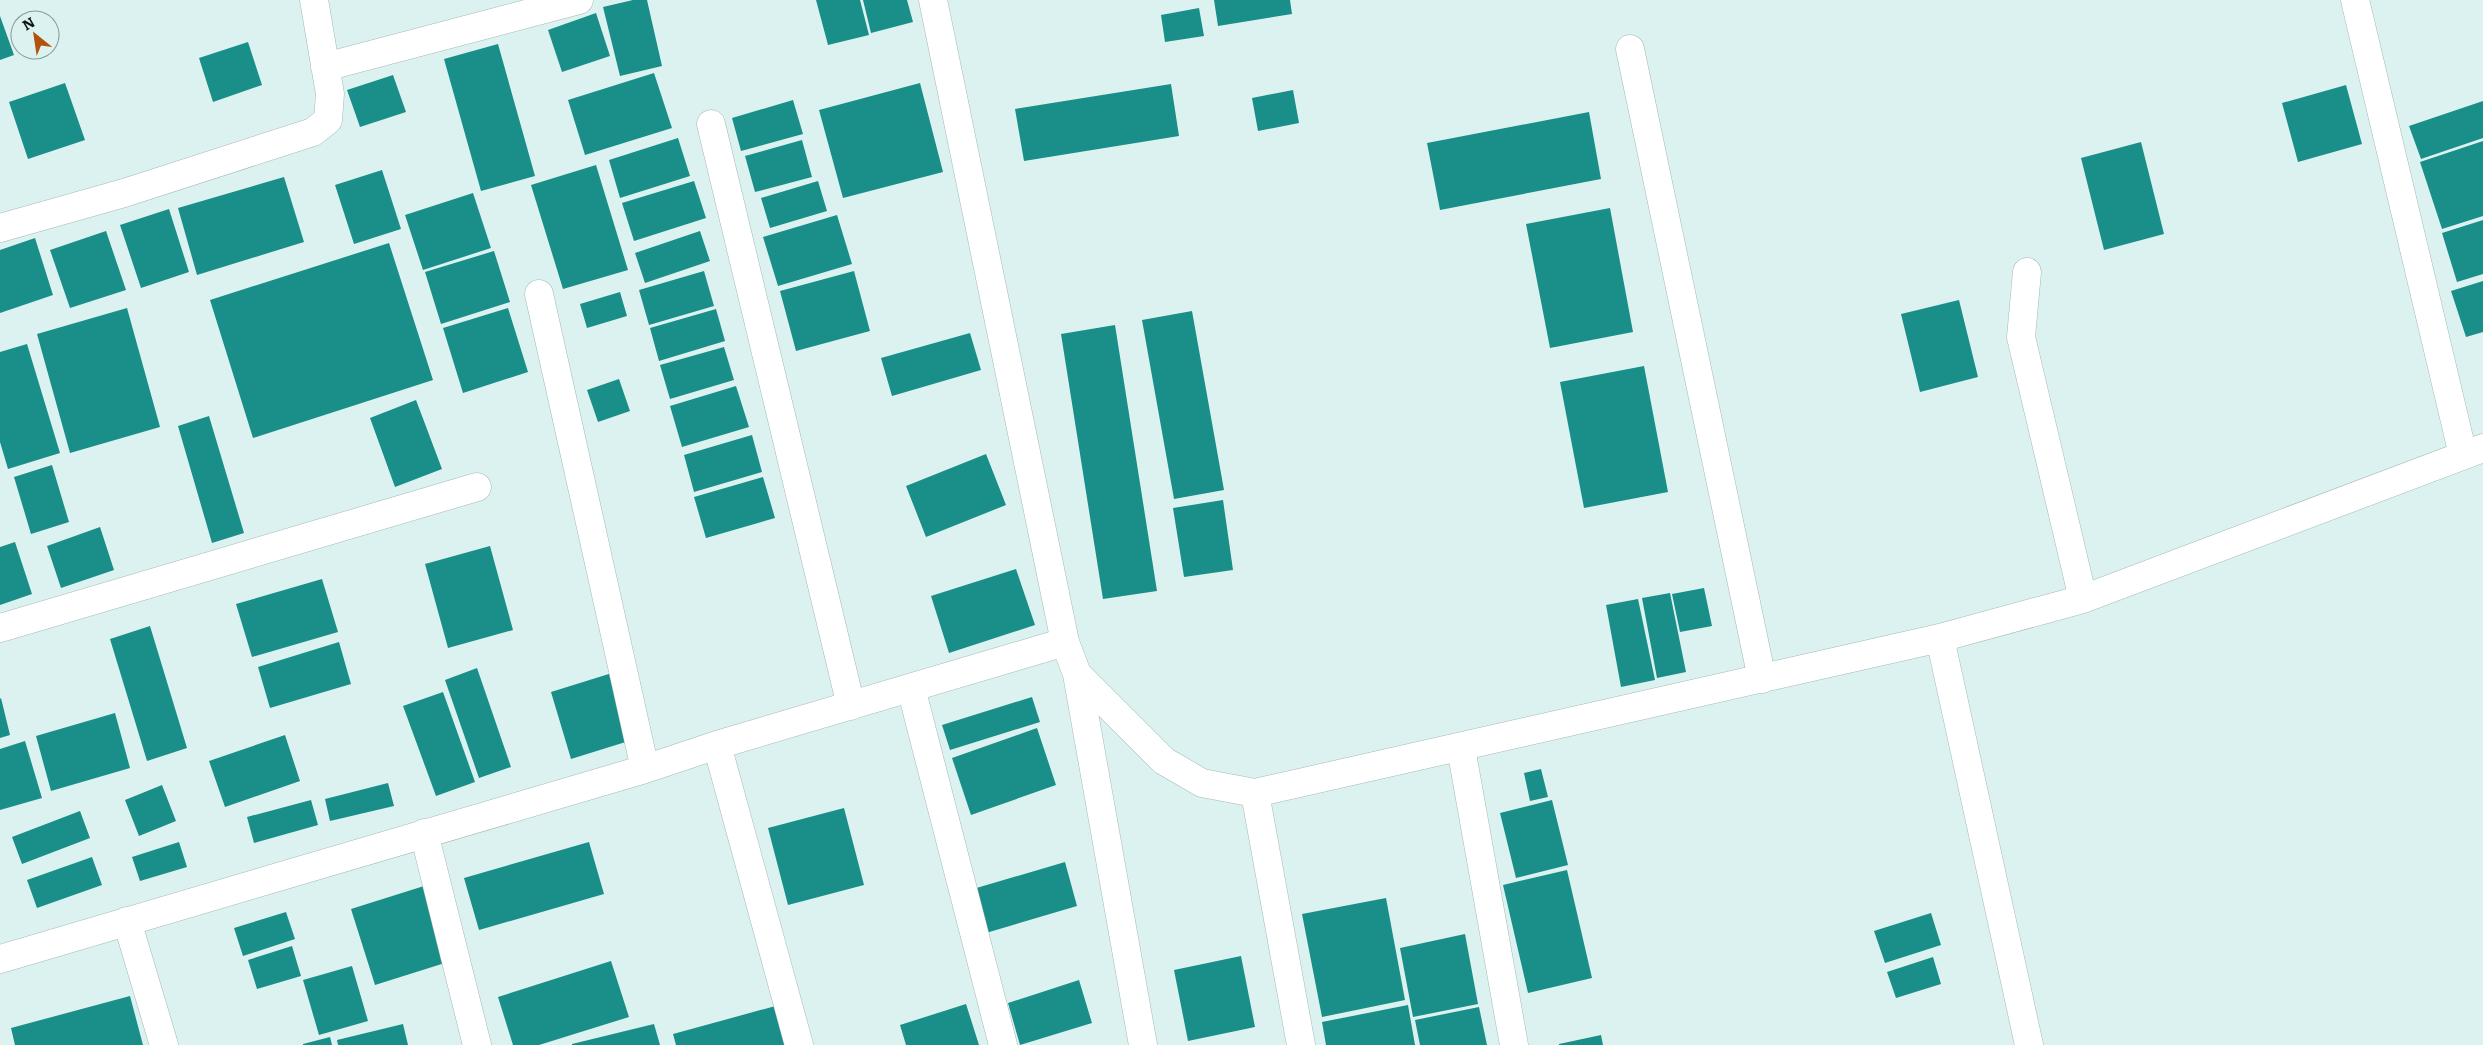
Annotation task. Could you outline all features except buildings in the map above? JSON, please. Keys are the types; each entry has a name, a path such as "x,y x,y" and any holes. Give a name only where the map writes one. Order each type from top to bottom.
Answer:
{"street":[{"path":"0,228 124,193 313,132 328,120 330,94 314,0"},
{"path":"325,67 579,0"},
{"path":"933,0 1065,642 1077,674 1143,1045"},
{"path":"1077,674 1164,761 1202,783 1255,794 1940,638 2083,599 2473,452 2355,0"},
{"path":"1630,49 1762,679"},
{"path":"712,124 851,706"},
{"path":"2027,272 2021,337 2083,599"},
{"path":"539,294 645,769"},
{"path":"0,628 477,487"},
{"path":"1940,638 2029,1045"},
{"path":"0,959 645,769 717,745 1065,642"},
{"path":"911,688 1003,1045"},
{"path":"717,745 799,1045"},
{"path":"1461,748 1514,1045"},
{"path":"1255,794 1301,1045"},
{"path":"424,833 477,1045"},
{"path":"127,921 164,1045"}]}
